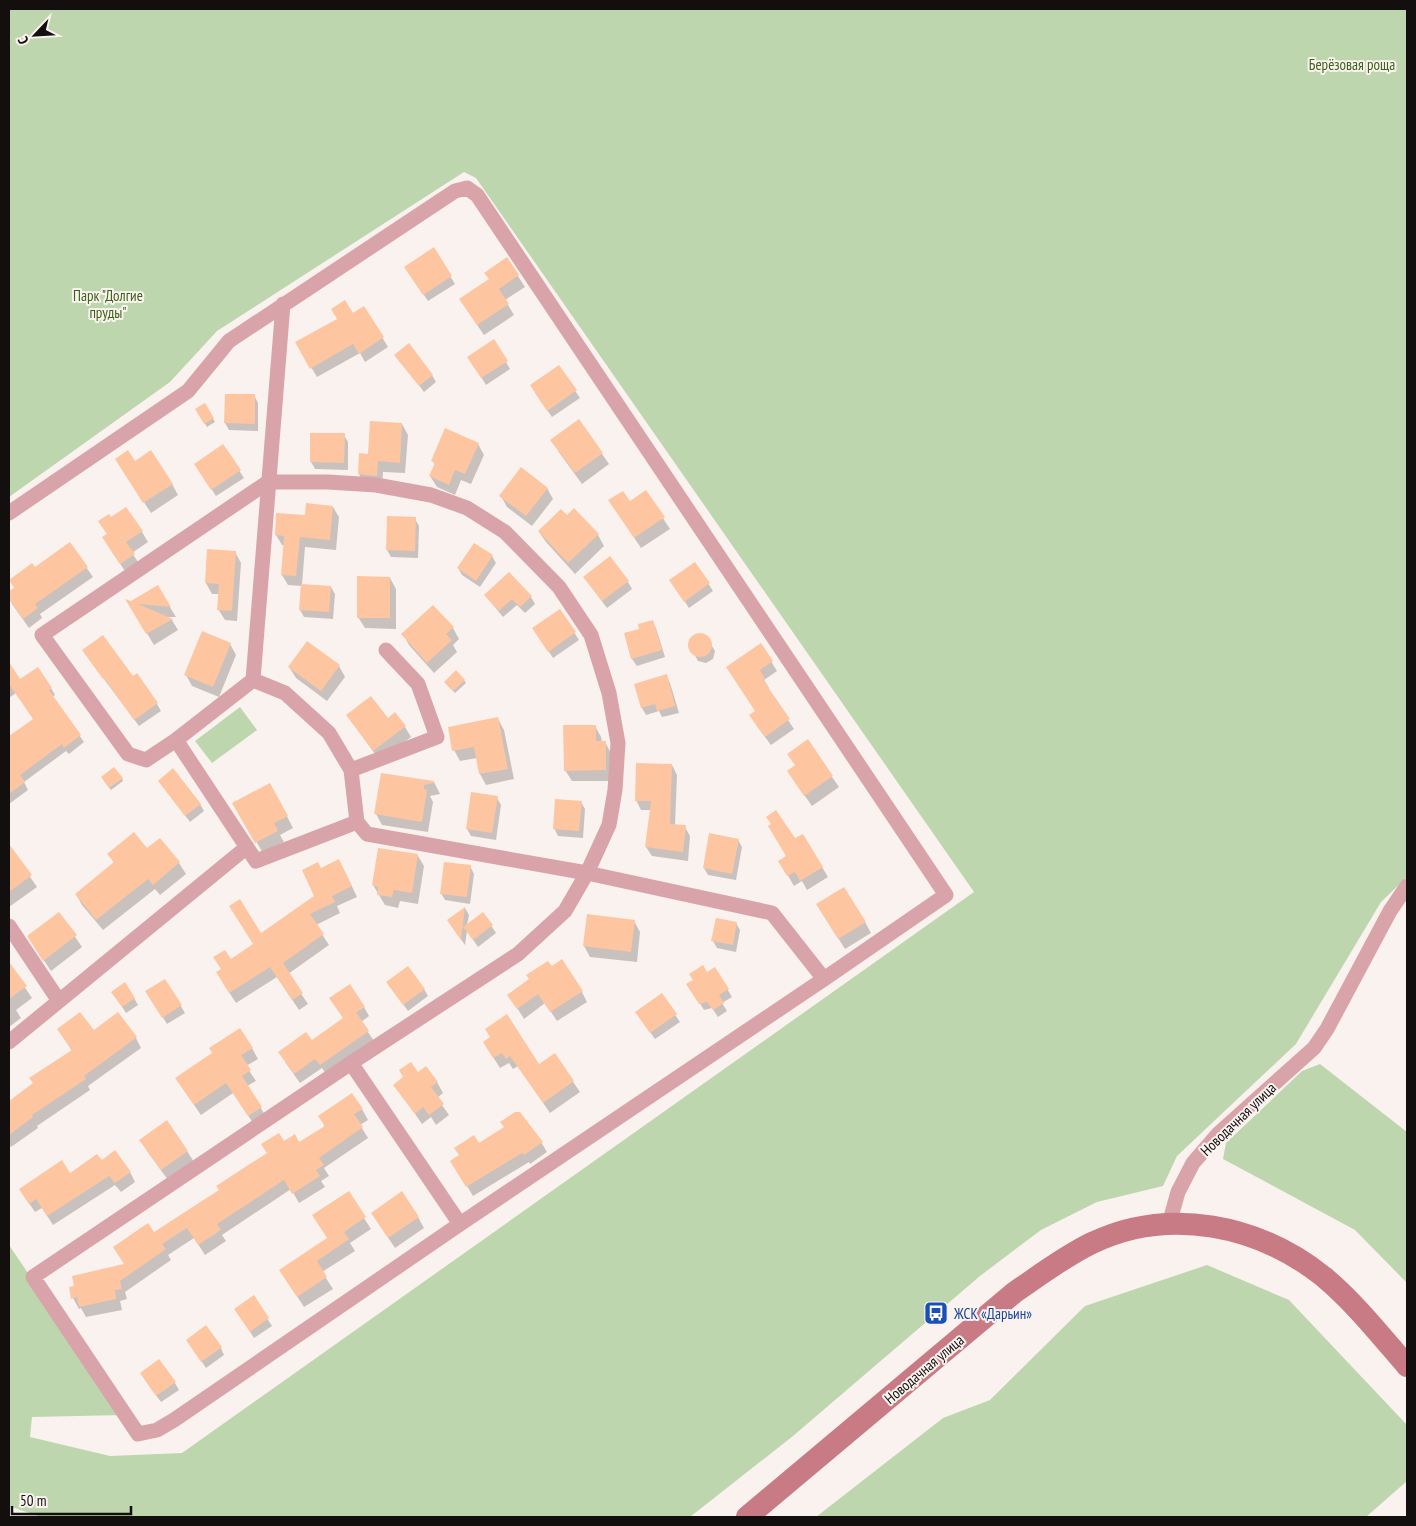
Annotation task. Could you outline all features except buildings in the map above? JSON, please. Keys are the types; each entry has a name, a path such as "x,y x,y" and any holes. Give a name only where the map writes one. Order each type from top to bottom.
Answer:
{"street":[{"path":"9,513 188,391 229,341 283,304 455,191 467,188 477,195 946,895 174,1420 157,1430 138,1434 127,1428 33,1277 351,1063 518,954 565,911 587,873 609,825 615,790 618,743 609,693 591,635 559,587 505,532 467,508 431,495 376,485 328,482 268,482 42,635 128,754 146,760 176,740 253,680 268,482 283,304"},
{"path":"351,770 437,737 418,684 386,650"},
{"path":"253,680 285,692 329,733 351,770 357,822 367,834 587,873 772,913 824,979"},
{"path":"176,740 256,862 357,822"},
{"path":"9,1042 247,847"},
{"name":"Новодачная улица","path":"747,1517 1015,1292 1059,1262 1093,1242 1128,1230 1169,1224 1178,1192 1193,1163 1219,1134 1314,1048 1327,1029 1390,911 1407,886"},
{"path":"9,926 59,1001"},
{"path":"351,1063 460,1224"},
{"path":"1169,1224 1203,1224 1242,1232 1283,1250 1324,1277 1359,1311 1407,1366"}],"green space":[{"path":"9,9 1407,9 1407,877 1381,902 1296,1044 1177,1156 1163,1186 1097,1202 1041,1230 980,1276 793,1436 690,1517 41,1517 9,1506 9,1245 124,1415 32,1417 30,1437 110,1456 182,1453 974,892 476,178 464,172 217,331 170,382 9,497"},
{"path":"240,707 257,730 212,763 195,741"},
{"path":"1320,1064 1407,1132 1407,1283 1355,1230 1223,1159 1226,1143 1302,1071"},
{"path":"1207,1265 1289,1300 1407,1425 1407,1481 1366,1517 816,1517 943,1418 990,1400 1085,1306"}],"place":[{"name":"ЖСК «Дарьин»","path":"936,1313"}],"park label":[{"name":"Берёзовая роща","path":"1352,64"},
{"name":"Парк \"Долгие пруды\"","path":"108,304"}]}
